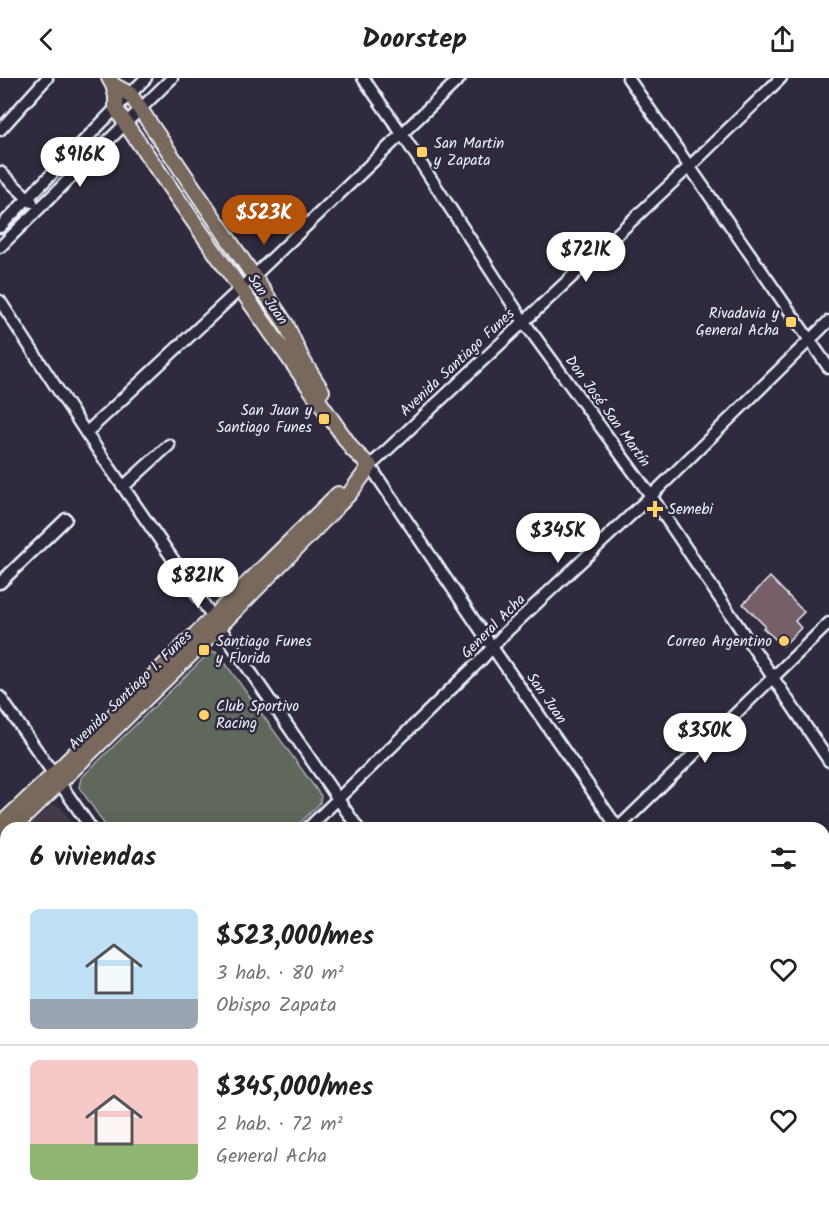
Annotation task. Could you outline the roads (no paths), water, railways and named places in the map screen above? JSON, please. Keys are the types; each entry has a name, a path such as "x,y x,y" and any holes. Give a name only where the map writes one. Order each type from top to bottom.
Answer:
{"main road":[{"name":"San Juan","path":"111,82 130,94 286,324 302,359 368,469"},
{"name":"San Juan","path":"111,82 116,96 116,108 125,123 368,469"},
{"name":"Avenida Santiago I. Funes","path":"18,822 57,778 215,622 331,513 368,469"},
{"name":"Avenida Santiago I. Funes","path":"4,822 57,778"}],"street":[{"path":"0,130 48,78"},
{"path":"0,227 146,78"},
{"path":"0,247 172,78"},
{"name":"Don José San Martín","path":"363,78 525,322 651,495 829,760"},
{"path":"86,433 460,78"},
{"path":"628,78 829,368"},
{"name":"Avenida Santiago Funes","path":"368,469 781,78"},
{"path":"0,172 38,209"},
{"path":"0,301 86,433 354,822"},
{"name":"General Acha","path":"314,822 505,633 651,495 829,321"},
{"path":"123,487 168,446"},
{"name":"San Juan","path":"368,469 614,822"},
{"path":"0,583 66,519"},
{"path":"624,822 829,623"},
{"path":"0,697 87,822"}],"place":[{"name":"San Martin y Zapata","path":"422,152"},
{"name":"Rivadavia y General Acha","path":"791,322"},
{"name":"San Juan y Santiago Funes","path":"324,419"},
{"name":"Semebi","path":"655,509"},
{"name":"Correo Argentino","path":"784,641"},
{"name":"Santiago Funes y Florida","path":"204,650"},
{"name":"Club Sportivo Racing","path":"204,715"}]}
